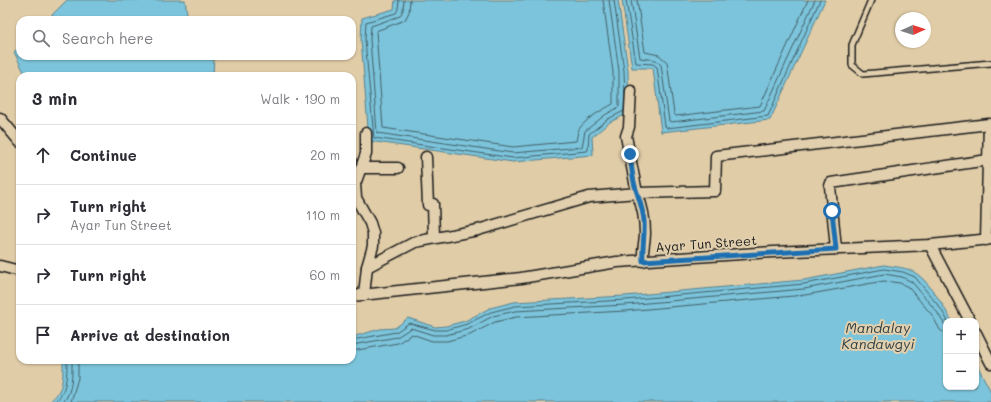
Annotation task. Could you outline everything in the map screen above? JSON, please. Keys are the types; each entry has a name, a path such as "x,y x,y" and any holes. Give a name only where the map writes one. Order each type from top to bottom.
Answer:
{"street":[{"path":"631,91 632,95 629,127 626,136 637,193 642,203 645,234 642,248 643,261"},
{"path":"0,118 16,137"},
{"path":"367,267 408,244 434,237 478,230 589,197 637,193 715,191 716,156 990,124 988,240"},
{"path":"356,176 361,168 366,148 366,133"},
{"path":"426,157 428,205 433,204 434,237"},
{"path":"836,249 830,186 831,183 989,161"},
{"path":"361,168 398,168"},
{"path":"356,198 370,223 373,233 373,246 367,267 364,295"},
{"name":"Ayar Tun Street","path":"356,296 521,278 617,262 930,245 988,240"},
{"path":"930,245 968,318"},
{"path":"0,266 16,271"},
{"path":"979,340 991,363"}],"lane":[{"path":"871,0 852,45 852,65 863,74 991,63"}],"water":[{"path":"67,0 185,0 187,16 51,16"},
{"path":"395,0 618,0 628,70 629,113 610,122 592,137 593,155 513,162 369,141 361,39 362,18 394,9"},
{"path":"622,0 825,0 770,120 661,132 653,68 632,68"},
{"path":"18,60 214,60 213,72 24,72"},
{"name":"Mandalay Kandawgyi","path":"884,265 910,270 927,283 950,318 943,318 943,390 979,390 979,369 991,392 991,402 49,402 58,393 62,384 63,364 356,364 356,336 380,329 395,328 408,318 435,327 446,326 465,321 490,308 514,302 625,296 804,280"}],"route":[{"path":"630,154 634,182 642,203 644,219 645,234 642,248 643,261 836,249 832,211"}]}
